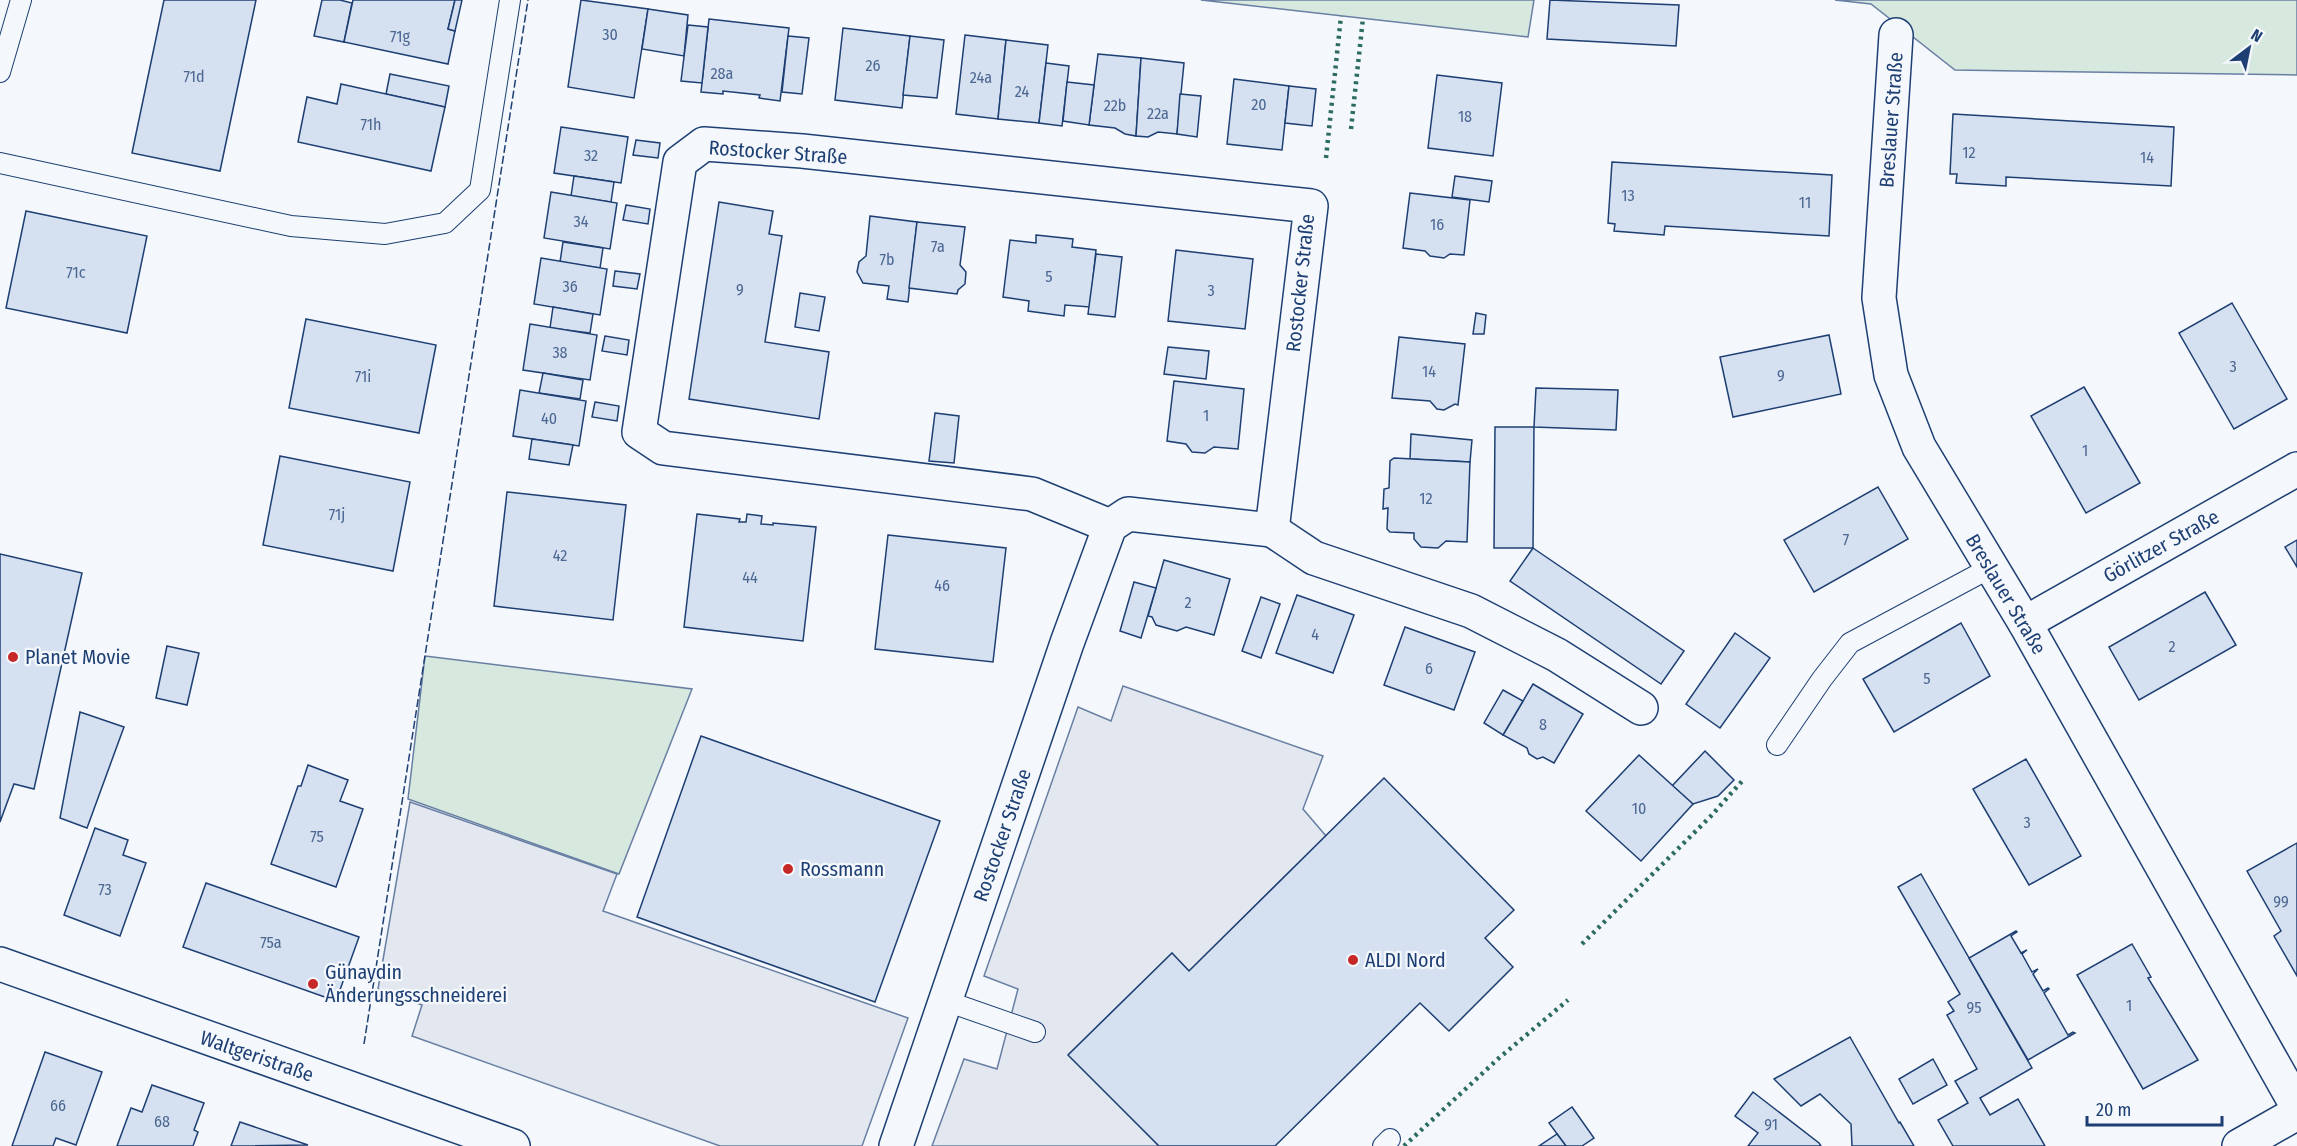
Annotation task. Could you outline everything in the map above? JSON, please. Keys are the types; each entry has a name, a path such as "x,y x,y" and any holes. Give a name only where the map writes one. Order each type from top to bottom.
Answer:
{"street":[{"name":"Breslauer Straße","path":"1896,35 1879,298 1891,375 1919,447 2025,623 2297,1106"},
{"name":"Rostocker Straße","path":"896,1146 1066,643 1110,526 1032,494 663,448 639,432 680,162 704,144 814,152 1311,206 1272,530"},
{"name":"Görlitzer Straße","path":"2025,623 2297,469"},
{"path":"1110,526 1128,514 1272,530 1314,558 1471,611 1557,655 1641,708"},
{"name":"Waltgeristraße","path":"0,964 513,1146"},
{"path":"2239,1146 2297,1113"}],"lane":[{"path":"0,72 21,0"},
{"path":"0,163 291,226 386,234 445,223 480,190 510,0"},
{"path":"1778,745 1850,643 1990,568"},
{"path":"946,1001 1035,1032"}],"shaded area":[{"path":"1201,0 1534,0 1528,37"},
{"path":"1835,0 2297,0 2297,75 1955,70 1871,4"},
{"path":"425,656 692,689 619,874 408,799"},
{"path":"1123,686 1323,756 1303,809 1326,836 1189,971 1172,953 1069,1054 1159,1146 932,1146 964,1059 997,1069 1018,989 984,976 1078,707 1111,721"},
{"path":"410,802 617,874 603,911 908,1018 862,1146 720,1146 412,1036 422,1005 378,989"}],"building":[{"path":"164,0 256,0 220,171 132,153"},
{"path":"322,0 352,3 344,42 314,36"},
{"path":"353,0 455,0 448,29 455,31 448,64 344,42"},
{"path":"455,0 462,0 455,31 448,29"},
{"path":"581,0 648,9 634,98 568,87"},
{"path":"1550,0 1679,5 1676,46 1547,39"},
{"path":"648,9 688,15 684,56 642,49"},
{"path":"709,19 789,28 780,101 759,98 760,95 723,91 723,94 701,92"},
{"path":"688,25 708,27 702,83 681,81"},
{"path":"843,28 910,36 902,108 835,100"},
{"path":"965,35 1006,40 998,119 956,114"},
{"path":"788,36 809,38 802,94 782,92"},
{"path":"910,36 944,40 937,98 903,95"},
{"path":"1006,40 1048,45 1039,123 998,119"},
{"path":"1098,54 1141,58 1136,136 1125,134 1115,128 1089,125"},
{"path":"1141,58 1184,63 1177,134 1158,132 1148,137 1136,136"},
{"path":"1046,63 1069,66 1062,126 1039,123"},
{"path":"390,74 449,86 445,107 386,94"},
{"path":"1437,75 1502,83 1493,156 1428,148"},
{"path":"1234,79 1289,86 1282,150 1227,144"},
{"path":"1067,82 1094,85 1089,125 1063,121"},
{"path":"341,84 445,107 431,171 298,142 307,97 337,104"},
{"path":"1289,86 1316,89 1312,126 1285,123"},
{"path":"1180,94 1201,96 1197,137 1177,134"},
{"path":"1953,114 2174,127 2171,186 2006,177 2006,186 1956,183 1957,174 1950,174"},
{"path":"561,127 628,137 621,183 554,173"},
{"path":"636,140 660,143 658,158 633,155"},
{"path":"1612,162 1832,175 1829,236 1665,226 1664,235 1614,231 1615,224 1608,223"},
{"path":"574,176 614,182 611,202 571,196"},
{"path":"1455,176 1492,181 1489,202 1452,197"},
{"path":"551,192 617,203 610,249 544,238"},
{"path":"1410,193 1470,200 1464,255 1450,254 1444,258 1430,256 1425,251 1403,248"},
{"path":"719,202 773,211 769,234 782,236 765,342 829,352 819,419 689,399"},
{"path":"626,205 650,209 648,224 623,220"},
{"path":"26,211 147,236 127,333 6,308"},
{"path":"870,216 917,222 908,302 887,299 889,286 863,283 857,272 859,262 866,256"},
{"path":"917,222 965,227 960,265 966,272 965,284 957,294 909,288"},
{"path":"1036,235 1073,239 1072,247 1096,250 1090,307 1065,305 1064,316 1028,311 1029,301 1003,297 1010,240 1036,243"},
{"path":"563,242 603,248 600,268 560,262"},
{"path":"1176,250 1253,259 1245,329 1168,321"},
{"path":"1096,254 1122,257 1115,317 1088,314"},
{"path":"541,258 607,269 600,315 534,304"},
{"path":"615,271 640,274 637,289 613,286"},
{"path":"800,293 825,297 819,331 795,327"},
{"path":"2232,303 2287,399 2234,429 2179,333"},
{"path":"553,307 593,314 590,333 550,328"},
{"path":"1476,313 1486,315 1484,334 1473,334"},
{"path":"306,319 436,345 419,433 289,408"},
{"path":"530,324 597,335 590,380 523,370"},
{"path":"1829,335 1841,394 1733,417 1720,357"},
{"path":"605,336 629,340 627,355 602,351"},
{"path":"1399,337 1465,344 1458,405 1455,404 1444,410 1437,409 1430,401 1392,398"},
{"path":"1168,347 1209,351 1206,379 1164,374"},
{"path":"543,373 583,380 580,399 539,393"},
{"path":"1174,381 1244,389 1238,449 1214,447 1205,453 1192,452 1186,444 1167,441"},
{"path":"2084,387 2140,483 2086,513 2031,416"},
{"path":"1536,388 1618,390 1616,430 1534,427"},
{"path":"520,390 586,401 579,446 513,436"},
{"path":"595,402 619,406 617,421 592,417"},
{"path":"935,413 959,416 954,463 929,461"},
{"path":"1495,427 1534,427 1533,548 1494,548"},
{"path":"1411,434 1472,440 1470,462 1410,459"},
{"path":"532,439 573,445 569,465 529,459"},
{"path":"280,456 410,482 393,571 263,545"},
{"path":"1394,458 1470,462 1467,542 1446,541 1438,548 1421,547 1414,539 1414,533 1390,532 1387,529 1388,508 1383,509 1384,489 1389,488 1390,461"},
{"path":"1878,487 1908,539 1814,592 1784,540"},
{"path":"507,492 626,505 613,620 494,606"},
{"path":"697,514 740,519 739,522 746,522 747,514 762,516 761,524 816,527 803,641 684,627"},
{"path":"888,535 1006,548 993,662 875,649"},
{"path":"2297,540 2297,567 2285,547"},
{"path":"1533,548 1684,651 1661,684 1510,581"},
{"path":"0,554 82,573 34,789 14,784 0,822"},
{"path":"1164,560 1230,579 1214,635 1186,627 1177,631 1156,625 1152,617 1148,616"},
{"path":"1134,582 1156,588 1141,638 1120,631"},
{"path":"2205,592 2236,645 2139,700 2109,647"},
{"path":"1297,595 1354,615 1333,673 1276,653"},
{"path":"1261,597 1280,604 1261,658 1242,651"},
{"path":"1961,623 1990,676 1894,732 1863,679"},
{"path":"1405,627 1475,652 1454,710 1384,685"},
{"path":"1735,633 1770,658 1720,728 1686,704"},
{"path":"167,646 199,653 187,705 156,698"},
{"path":"1533,684 1583,714 1554,763 1543,757 1537,759 1529,754 1527,748 1503,735"},
{"path":"1503,690 1523,701 1503,735 1484,723"},
{"path":"80,712 124,727 87,828 60,818"},
{"name":"Rossmann","path":"701,736 940,821 875,1002 637,917"},
{"path":"1705,751 1734,780 1718,796 1693,804 1672,786"},
{"path":"1639,755 1693,804 1641,861 1586,811"},
{"path":"2026,759 2081,856 2029,885 1973,789"},
{"path":"308,765 348,780 340,801 363,809 336,887 271,864 298,786 301,786"},
{"name":"ALDI Nord","path":"1384,778 1514,910 1485,938 1513,967 1449,1031 1420,1003 1275,1146 1159,1146 1068,1055 1172,953 1189,971"},
{"path":"95,828 128,840 123,855 146,863 120,936 64,915"},
{"path":"2297,843 2297,976 2274,936 2281,931 2247,871"},
{"path":"1921,874 2032,1068 1980,1098 1990,1115 2018,1099 2045,1146 1953,1146 1938,1120 1968,1103 1955,1081 1977,1069 1947,1015 1954,1011 1948,1002 1960,994 1898,887"},
{"path":"206,883 359,937 336,1001 183,947"},
{"path":"2016,931 2011,936 2021,953 2027,950 2022,954 2032,972 2038,969 2033,974 2043,991 2049,989 2044,993 2068,1035 2075,1033 2028,1060 1969,958"},
{"path":"2132,944 2151,977 2148,978 2198,1060 2143,1089 2077,975"},
{"path":"1850,1037 1914,1146 1852,1146 1851,1124 1820,1094 1801,1106 1774,1079"},
{"path":"45,1052 102,1072 76,1145 56,1138 53,1146 12,1146"},
{"path":"1933,1059 1947,1085 1913,1104 1899,1079"},
{"path":"152,1085 204,1103 194,1130 198,1132 193,1146 117,1146 131,1108 142,1112"},
{"path":"1753,1092 1821,1146 1748,1146 1758,1133 1735,1116"},
{"path":"1572,1107 1594,1138 1582,1146 1566,1146 1549,1123"},
{"path":"240,1122 308,1145 231,1146"},
{"path":"1557,1134 1566,1146 1539,1146"}],"hedge":[{"path":"1326,158 1341,16"},
{"path":"1351,129 1363,18"},
{"path":"1582,944 1710,817 1743,780"},
{"path":"1404,1146 1499,1058 1568,1000"}],"fence":[{"path":"364,1044 528,0"}],"place":[{"name":"Planet Movie","path":"13,657"},
{"name":"Rossmann","path":"788,869"},
{"name":"ALDI Nord","path":"1353,960"},
{"name":"Günaydin Änderungsschneiderei","path":"313,984"}]}
